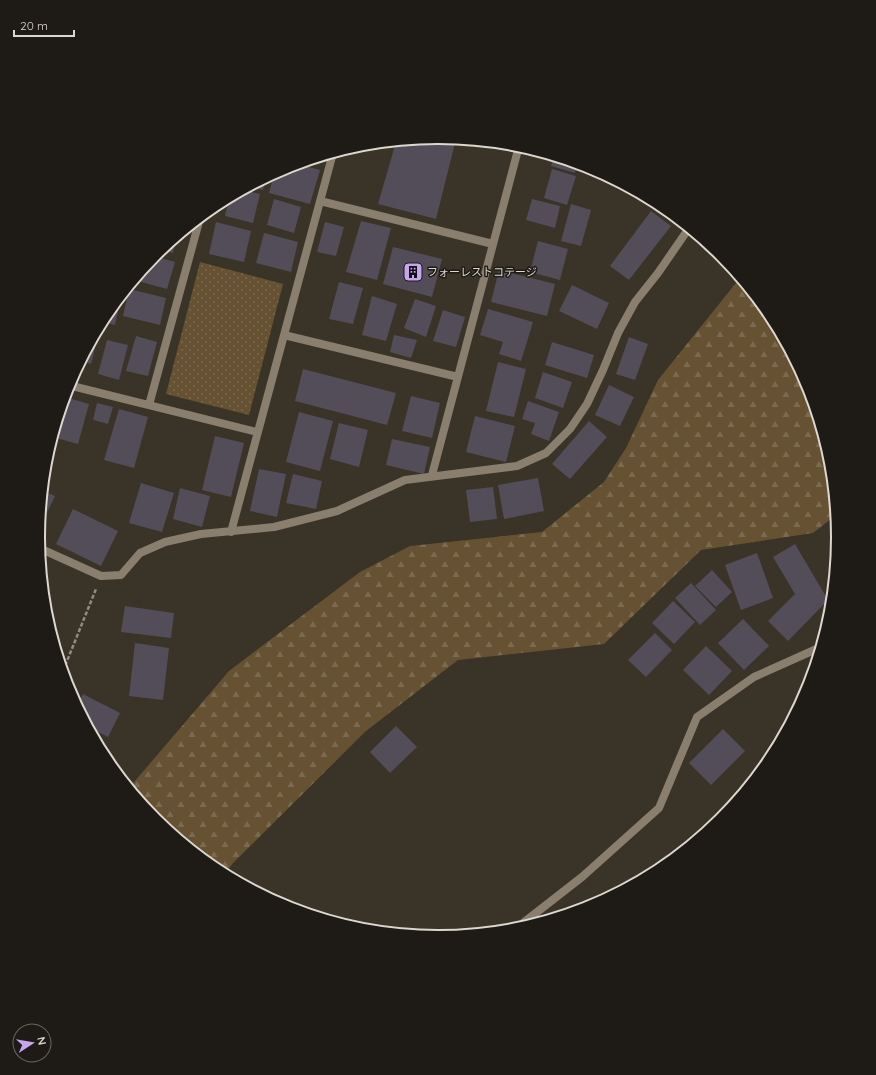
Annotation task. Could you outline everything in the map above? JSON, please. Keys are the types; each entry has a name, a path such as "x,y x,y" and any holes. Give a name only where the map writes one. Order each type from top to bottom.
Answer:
{"lane":[{"path":"432,475 517,153"},
{"path":"231,532 332,159"},
{"path":"320,201 493,244"},
{"path":"149,405 197,227"},
{"path":"46,551 101,576 121,575 140,553 165,542 201,534 274,527 337,511 405,480 432,475 480,472 517,466 546,453 570,429 587,404 618,333 635,302 658,273 686,233"},
{"path":"284,335 458,377"},
{"path":"75,387 257,432"},
{"path":"527,920 582,877 659,808 697,717 754,677 815,650"}],"path":[{"path":"66,662 101,576"}],"green space":[{"path":"200,262 283,284 249,415 166,394"},
{"path":"737,282 765,319 801,387 818,436 828,486 830,519 813,533 701,550 604,644 458,660 366,731 228,869 179,833 160,815 132,784 229,671 360,572 410,546 542,532 604,482 626,448 658,380"}],"building":[{"path":"412,145 455,145 436,219 378,204 395,147"},
{"path":"552,162 576,169 575,173 551,166"},
{"path":"308,167 320,170 310,204 269,193 272,181 288,174"},
{"path":"552,169 576,176 567,205 544,198"},
{"path":"264,185 263,190 257,189"},
{"path":"251,192 260,194 253,223 225,216 227,206 242,197"},
{"path":"274,199 301,207 294,233 267,225"},
{"path":"532,199 560,206 555,228 526,220"},
{"path":"571,204 591,210 581,246 561,241"},
{"path":"651,211 671,226 629,280 610,266"},
{"path":"361,221 391,228 377,280 346,272"},
{"path":"216,222 251,231 244,262 209,254"},
{"path":"325,222 344,227 336,256 317,252"},
{"path":"264,233 298,242 291,272 256,263"},
{"path":"538,241 568,249 560,280 530,272"},
{"path":"175,246 173,253 169,252"},
{"name":"フォーレストコテージ","path":"393,247 442,259 432,297 383,284"},
{"path":"162,258 175,262 167,289 140,282"},
{"path":"499,270 555,284 547,316 491,302"},
{"path":"339,282 363,288 353,324 329,319"},
{"path":"572,285 609,303 597,329 559,311"},
{"path":"133,290 166,298 160,325 123,316 127,296"},
{"path":"372,296 397,304 386,341 362,335"},
{"path":"415,299 436,306 426,337 404,328"},
{"path":"118,309 115,325 108,323"},
{"path":"488,309 533,322 521,361 499,354 503,342 480,335"},
{"path":"443,310 465,317 456,347 433,341"},
{"path":"394,335 417,340 411,358 390,352"},
{"path":"136,336 157,342 148,376 126,371"},
{"path":"629,337 648,344 635,380 616,374"},
{"path":"107,340 128,345 119,380 98,374"},
{"path":"552,342 594,355 587,378 545,365"},
{"path":"96,345 91,364 87,363"},
{"path":"498,362 526,369 514,417 486,411"},
{"path":"303,369 396,393 387,425 295,401"},
{"path":"543,372 572,382 563,408 535,398"},
{"path":"609,385 634,397 620,426 595,415"},
{"path":"411,396 440,403 432,438 402,431"},
{"path":"71,399 89,404 78,444 58,438"},
{"path":"528,401 559,412 549,441 531,434 535,423 522,419"},
{"path":"97,403 113,407 108,424 93,420"},
{"path":"119,409 148,417 134,468 104,460"},
{"path":"299,412 333,421 320,471 286,462"},
{"path":"475,416 515,426 506,462 466,452"},
{"path":"589,421 607,437 570,479 552,464"},
{"path":"339,423 368,430 359,467 330,459"},
{"path":"215,436 244,443 231,497 202,490"},
{"path":"392,439 430,447 424,474 386,465"},
{"path":"259,469 286,474 277,517 250,511"},
{"path":"293,474 322,481 316,509 286,503"},
{"path":"538,478 544,511 504,519 498,485"},
{"path":"141,483 174,493 162,532 129,523"},
{"path":"493,487 497,519 470,522 466,490"},
{"path":"180,488 210,496 202,527 173,519"},
{"path":"47,493 55,496 46,515 46,512"},
{"path":"73,509 118,531 101,566 56,544"},
{"path":"795,544 826,597 825,603 788,641 768,621 795,594 773,557"},
{"path":"757,553 773,598 741,610 725,565"},
{"path":"712,570 732,592 716,607 695,586"},
{"path":"691,583 716,610 700,625 675,598"},
{"path":"673,601 695,622 674,644 652,623"},
{"path":"125,606 174,613 171,638 121,632"},
{"path":"743,619 769,646 744,670 718,643"},
{"path":"655,633 672,650 646,677 628,660"},
{"path":"135,643 169,648 163,700 129,696"},
{"path":"706,646 732,671 709,695 683,670"},
{"path":"83,694 120,713 108,737 96,731 80,699"},
{"path":"396,726 417,747 390,773 370,752"},
{"path":"723,729 745,751 711,785 689,763"}],"place":[{"name":"フォーレストコテージ","path":"413,272"}]}
